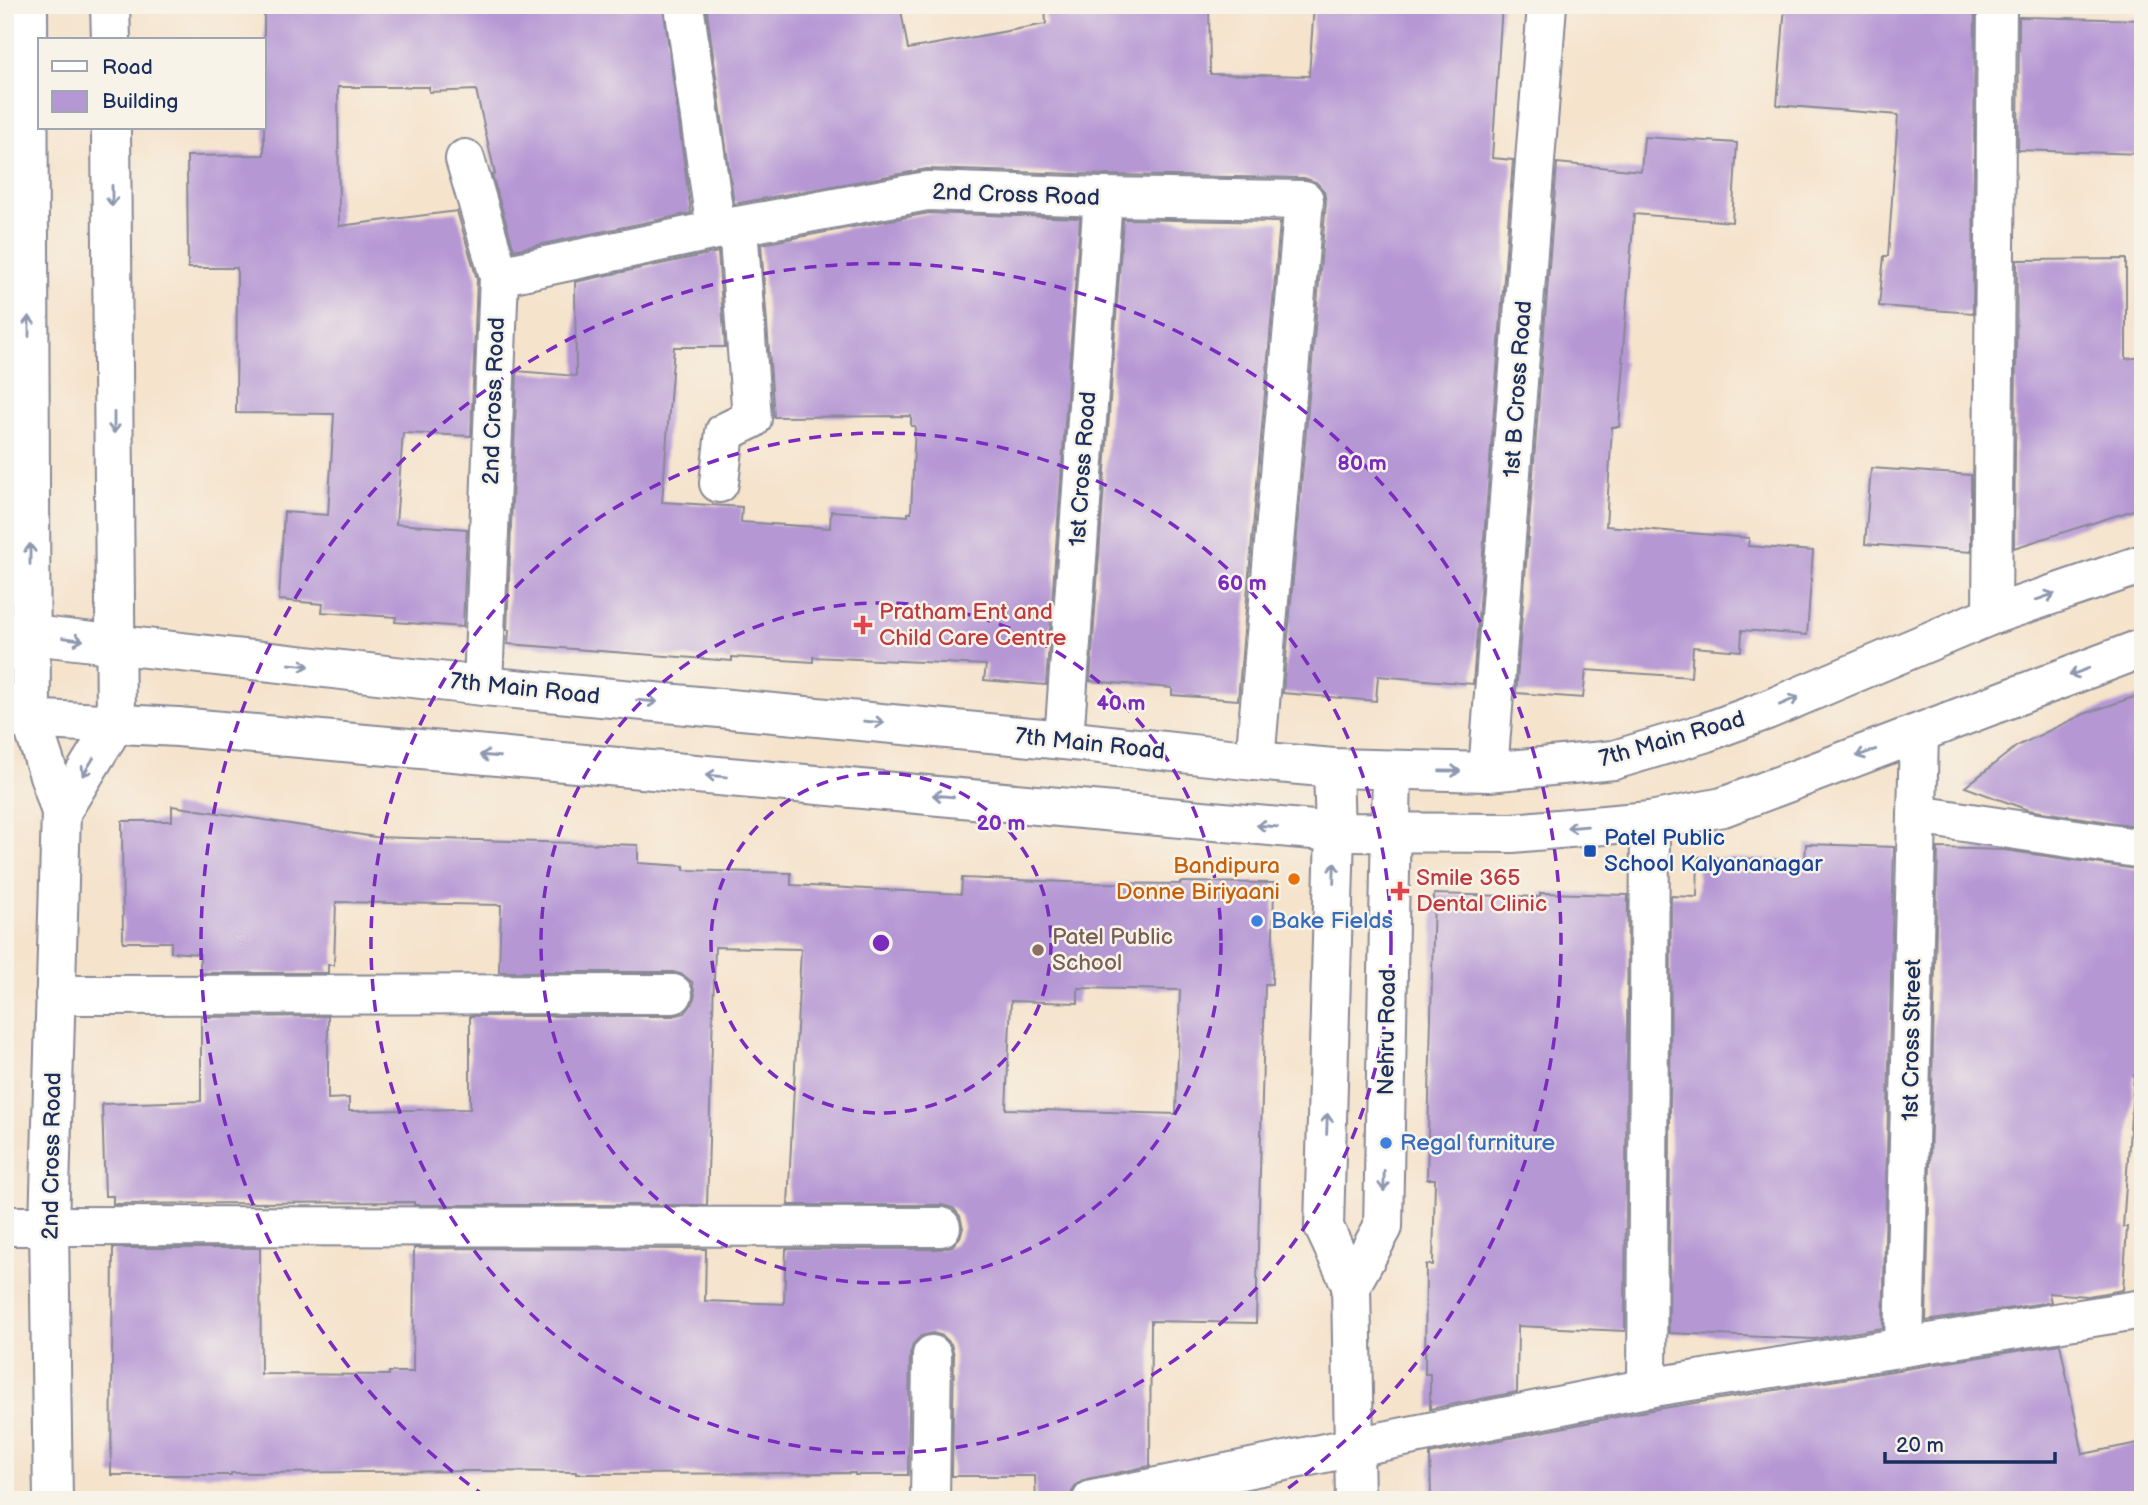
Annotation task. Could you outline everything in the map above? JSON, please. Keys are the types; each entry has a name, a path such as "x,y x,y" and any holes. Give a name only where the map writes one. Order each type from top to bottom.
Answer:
{"street":[{"path":"28,5 18,719 61,812"},
{"path":"110,5 111,38"},
{"path":"684,5 727,228 752,419 725,432 719,483"},
{"name":"1st B Cross Road","path":"1488,772 1547,5"},
{"path":"1992,615 1997,5"},
{"path":"61,812 116,722 111,130"},
{"path":"465,159 499,276"},
{"name":"2nd Cross Road","path":"483,686 499,276 727,228 927,191 1304,200 1255,761"},
{"name":"1st Cross Road","path":"1063,740 1103,197"},
{"name":"7th Main Road","path":"18,633 483,686 1063,740 1255,761 1333,768 1488,772 1614,761 1691,737 1767,710 1992,615 2143,564"},
{"path":"18,719 116,722 1335,832 1512,833 1650,821 1723,807 2143,648"},
{"name":"1st Cross Street","path":"1904,1346 1919,734"},
{"path":"1333,768 1335,832 1324,1227 1351,1285 1355,1500"},
{"name":"Nehru Road","path":"1351,1285 1384,1227 1392,769"},
{"name":"2nd Cross Road","path":"52,1500 49,1226 61,812"},
{"path":"1917,815 2143,849"},
{"path":"1647,1388 1650,821"},
{"path":"55,995 673,995"},
{"path":"5,1226 941,1227"},
{"path":"1092,1500 1647,1388 2143,1309"},
{"path":"930,1500 932,1355"}],"building":[{"path":"264,5 663,5 691,213 514,250 492,175 495,174 476,90 429,92 429,87 338,87 339,226 457,211 477,279 471,436 403,433 396,524 467,529 463,627 395,622 396,617 322,612 323,604 279,600 284,512 328,515 334,414 236,413 237,268 188,268 187,156 264,155"},
{"path":"706,5 900,5 908,49 1046,24 1045,5 1209,5 1210,74 1309,76 1314,5 1502,5 1492,158 1513,160 1473,684 1378,676 1376,701 1283,693 1326,202 1324,191 1316,182 1304,178 927,169 734,204"},
{"path":"1785,5 1975,5 1973,313 1879,306 1884,256 1888,256 1898,115 1777,105"},
{"path":"2019,17 2143,20 2143,154 2018,150"},
{"path":"1644,137 1737,143 1732,222 1634,214 1619,427 1612,427 1606,526 1749,538 1748,546 1813,551 1807,635 1742,630 1741,651 1693,647 1691,677 1586,670 1583,698 1516,693 1557,163 1641,171"},
{"path":"929,213 1080,218 1046,685 984,680 986,665 813,657 813,662 732,657 732,661 508,644 517,371 576,376 575,282 718,252 725,347 674,347 662,502 742,507 741,522 830,528 831,511 908,516 908,513 911,513 915,426 911,426 911,416 774,417 761,244"},
{"path":"1123,219 1280,222 1238,700 1172,695 1172,688 1090,681"},
{"path":"2126,259 2126,359 2143,357 2143,507 2014,548 2017,260"},
{"path":"1871,468 1971,475 1971,552 1865,544"},
{"path":"2143,694 2143,827 2028,810 1965,787 2017,746 2084,714"},
{"path":"172,806 375,837 638,845 638,863 684,866 684,870 791,873 791,885 961,894 962,878 1092,883 1274,883 1272,984 1265,984 1256,1323 1151,1321 1150,1466 1087,1479 1077,1484 1071,1500 1036,1500 1035,1476 952,1476 954,1355 951,1344 943,1336 933,1333 921,1336 913,1344 910,1354 908,1475 479,1471 111,1475 113,1248 260,1248 261,1374 389,1375 389,1372 413,1372 414,1248 706,1249 705,1301 784,1304 786,1249 941,1249 952,1246 960,1237 963,1228 960,1216 953,1208 942,1205 788,1205 801,949 715,947 707,1205 414,1205 414,1202 113,1204 113,1196 105,1196 102,1104 201,1101 201,1017 328,1016 328,1099 349,1098 349,1111 470,1109 470,1016 673,1016 685,1013 695,995 692,982 673,972 499,972 501,905 336,902 334,965 328,965 328,973 200,973 200,954 171,952 171,942 123,942 122,821 172,821","holes":["1078,988 1180,990 1176,1114 1006,1109 1011,1001 1078,1003"]},
{"path":"1806,844 1894,847 1883,1328 1814,1339 1669,1333 1671,896 1697,897 1698,857 1805,861"},
{"path":"1938,848 2004,850 2143,870 2143,1076 2134,1075 2123,1227 2127,1227 2123,1290 2088,1296 2049,1293 2051,1302 1926,1321"},
{"path":"1540,893 1628,895 1625,1331 1518,1326 1517,1392 1430,1409 1430,1374 1425,1374 1426,1265 1433,1265 1435,1179 1427,1179 1434,894 1540,897"},
{"path":"2060,1344 2083,1454 2143,1442 2143,1500 1431,1500 1430,1454 1651,1410"}],"place":[{"name":"Pratham Ent and Child Care Centre","path":"863,625"},
{"name":"Patel Public School Kalyananagar","path":"1590,851"},
{"name":"Bandipura Donne Biriyaani","path":"1294,879"},
{"name":"Smile 365 Dental Clinic","path":"1400,891"},
{"name":"Bake Fields","path":"1257,921"},
{"name":"Patel Public School","path":"1038,950"},
{"name":"Regal furniture","path":"1386,1143"}]}
